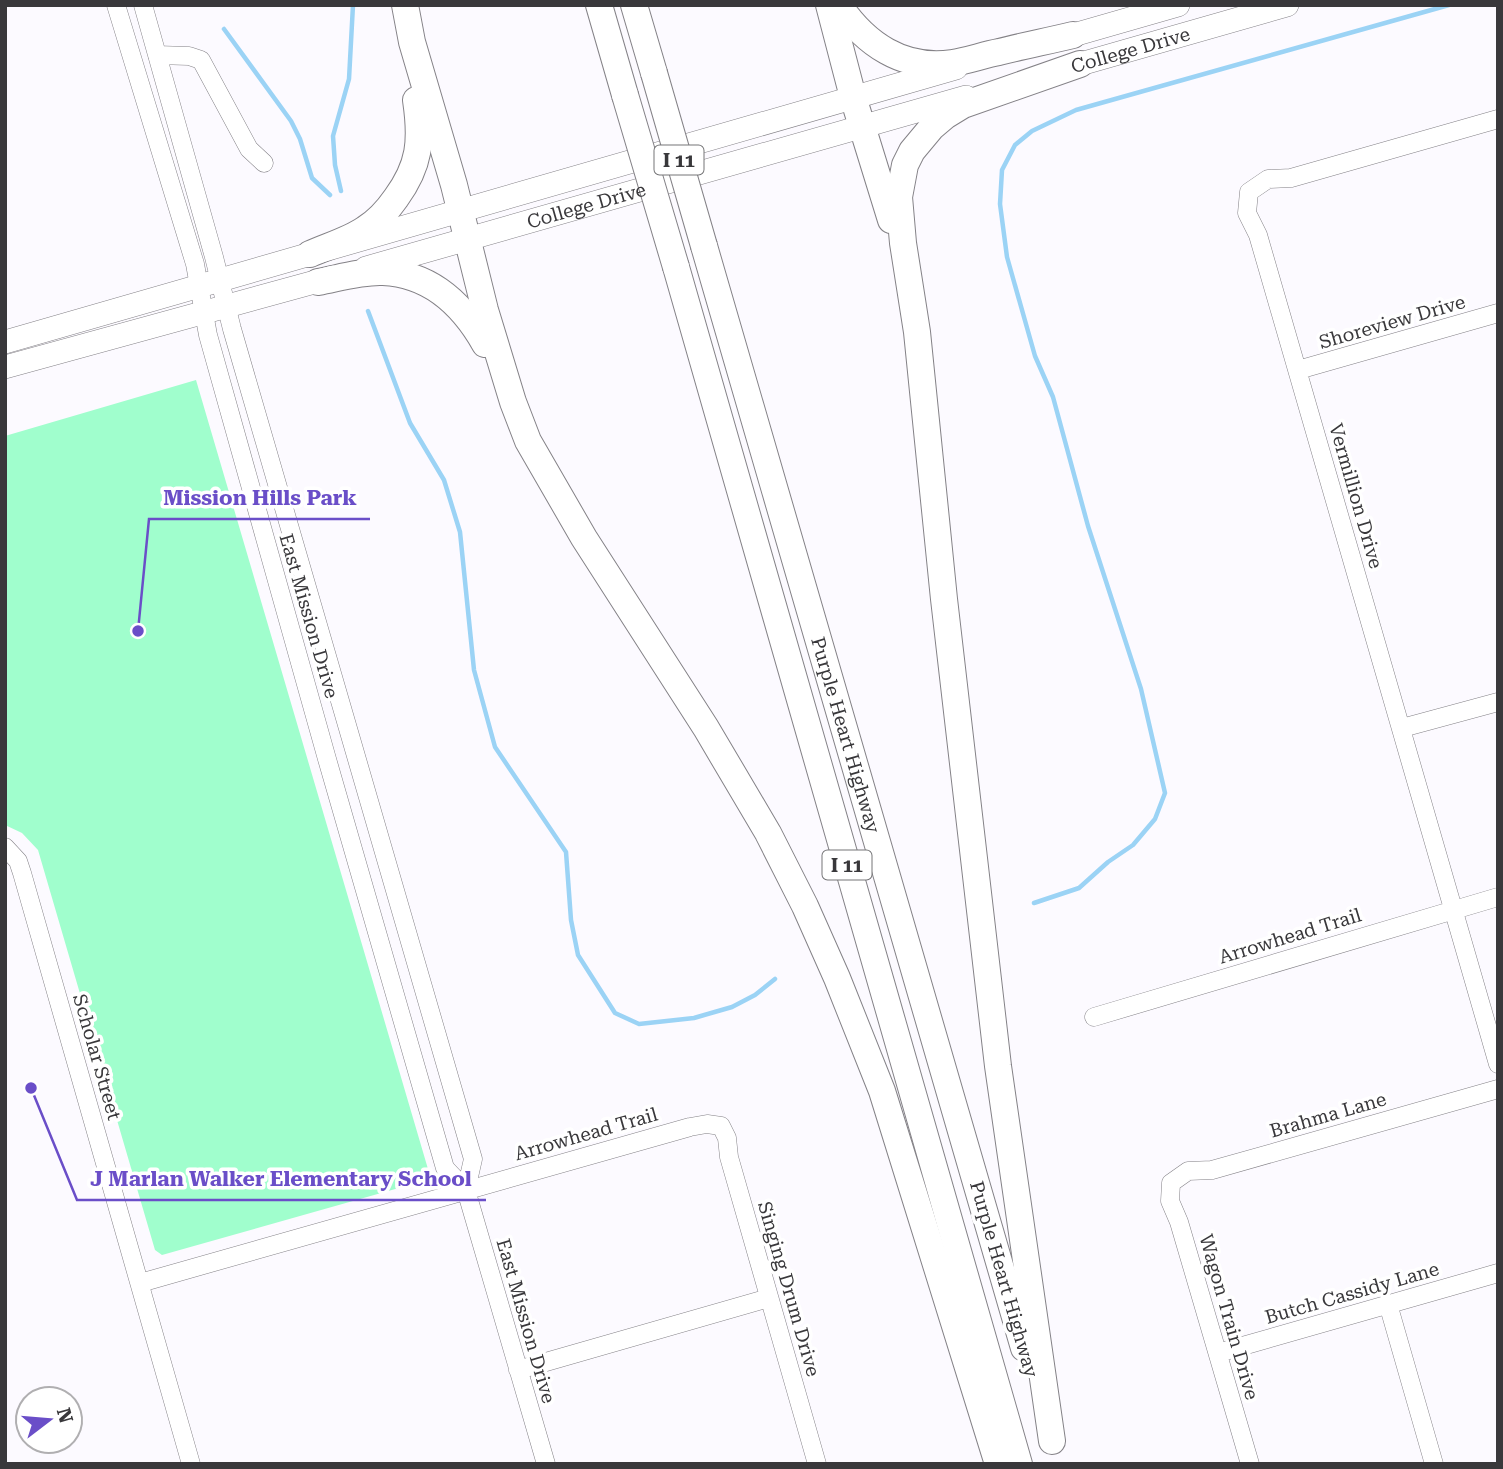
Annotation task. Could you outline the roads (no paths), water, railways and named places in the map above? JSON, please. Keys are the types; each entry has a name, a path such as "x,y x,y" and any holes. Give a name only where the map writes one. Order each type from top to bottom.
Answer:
{"highway":[{"path":"404,5 468,239 473,269 513,402 528,441 550,482 735,775 805,906 861,1035 881,1091 998,1464"},
{"path":"310,254 364,230 382,217 408,182 416,164 420,131 405,44 404,5"},
{"name":"Purple Heart Highway","path":"598,5 676,267 1019,1464"},
{"name":"Purple Heart Highway","path":"634,5 1055,1452"},
{"path":"829,5 853,97 909,282"},
{"path":"839,5 863,36 878,48 908,61 926,65 953,63 1073,35"},
{"path":"1055,1452 998,1066 916,332 899,216 899,197 905,165 922,138 945,116 963,105 1080,64"},
{"path":"318,282 381,272 413,277 440,290 471,319 513,402"}],"main road":[{"name":"College Drive","path":"5,342 1178,5"},
{"name":"College Drive","path":"5,367 204,315 1287,5"}],"street":[{"name":"East Mission Drive","path":"116,5 194,264 227,308 473,1159 466,1190"},
{"name":"East Mission Drive","path":"143,5 210,283 204,315 445,1168 466,1190 546,1464"},
{"path":"157,55 189,56 201,60 249,149 264,163"},
{"name":"Vermillion Drive","path":"1498,119 1291,178 1268,179 1249,192 1247,213 1258,235 1298,370 1498,1064"},
{"name":"Shoreview Drive","path":"1298,370 1498,313"},
{"path":"1402,729 1498,702"},
{"name":"Scholar Street","path":"5,847 18,861 22,873 191,1464"},
{"name":"Arrowhead Trail","path":"1094,1017 1498,897"},
{"name":"Brahma Lane","path":"1171,1183 1188,1171 1212,1170 1498,1089"},
{"name":"Arrowhead Trail","path":"140,1283 690,1127 707,1124 720,1126"},
{"name":"Singing Drum Drive","path":"720,1126 727,1138 729,1157 817,1464"},
{"name":"Wagon Train Drive","path":"1171,1183 1170,1201 1179,1222 1250,1464"},
{"name":"Butch Cassidy Lane","path":"1218,1353 1498,1273"},
{"path":"518,1370 769,1298"},
{"path":"1388,1304 1434,1464"}],"waterway":[{"path":"341,191 335,165 333,136 349,79 353,5"},
{"path":"1034,903 1079,888 1108,862 1133,845 1155,819 1165,793 1141,689 1088,526 1053,397 1035,356 1007,257 1000,204 1002,170 1015,145 1032,131 1076,110 1449,5"},
{"path":"224,29 291,121 300,139 312,178 330,195"},
{"path":"368,311 410,423 444,480 460,532 474,670 495,747 566,852 571,920 578,955 615,1013 639,1024 694,1018 732,1007 755,995 775,979"}],"place":[{"name":"Mission Hills Park","path":"138,631"},
{"name":"J Marlan Walker Elementary School","path":"31,1088"}]}
